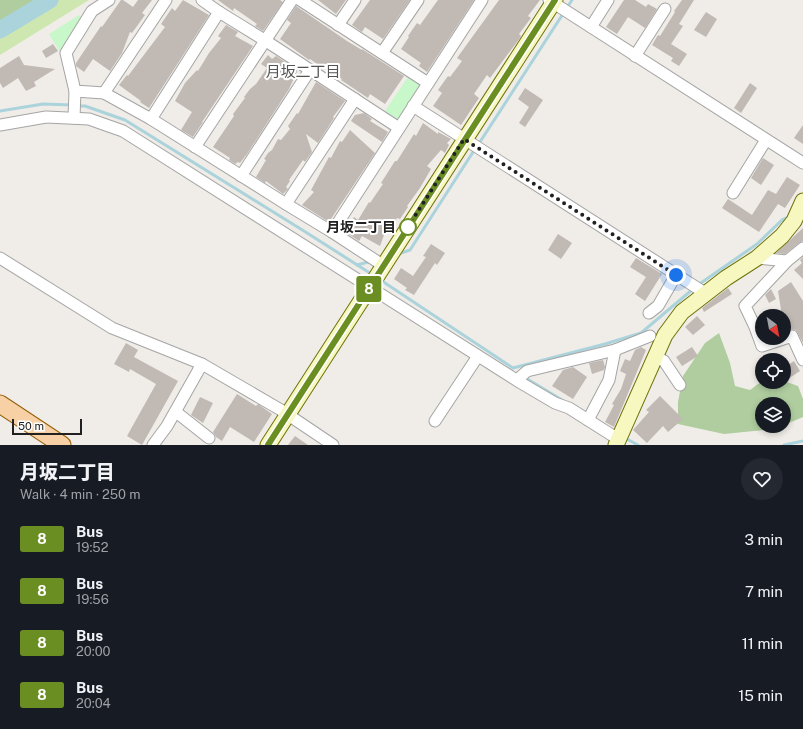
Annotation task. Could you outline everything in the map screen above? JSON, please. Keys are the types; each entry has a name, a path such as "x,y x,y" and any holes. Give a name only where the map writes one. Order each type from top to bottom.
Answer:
{"main road":[{"path":"268,445 377,271 395,249 468,142 554,2"},
{"path":"619,438 665,335 682,312 703,292 757,258 782,236 799,210"},
{"path":"0,404 62,445"}],"street":[{"path":"74,118 75,91 66,53 92,11 109,0"},
{"path":"104,93 166,0"},
{"path":"202,0 399,128"},
{"path":"195,147 292,0"},
{"path":"300,0 428,83"},
{"path":"338,25 355,0"},
{"path":"382,54 418,0"},
{"path":"332,232 482,0"},
{"path":"591,27 608,0"},
{"path":"554,2 635,56 803,163"},
{"path":"635,56 665,9"},
{"path":"151,119 219,12"},
{"path":"241,176 310,70"},
{"path":"75,91 104,93 151,119 332,232 478,356 555,403 590,417 619,438"},
{"path":"286,204 355,99"},
{"path":"413,106 703,292"},
{"path":"0,125 46,117 74,118 89,119 123,131 377,271"},
{"path":"734,193 766,140"},
{"path":"803,248 787,261 745,306 762,346 792,336 803,360"},
{"path":"0,258 112,328 202,364 288,414 333,445"},
{"path":"757,258 787,261"},
{"path":"649,313 658,306 676,275"},
{"path":"517,380 527,372 615,350 650,336"},
{"path":"590,417 609,380 615,350"},
{"path":"435,421 478,356"},
{"path":"655,356 664,361 680,385"},
{"path":"153,445 176,412 202,364"},
{"path":"176,412 209,438"}],"green space":[{"path":"0,0 38,0 0,22"},
{"path":"39,0 89,0 0,55 0,23"},
{"path":"79,15 82,18 60,52 49,34"},
{"path":"410,74 425,84 399,121 385,111"},
{"path":"719,333 730,363 735,386 750,390 755,386 755,389 791,389 791,384 798,386 803,399 803,417 791,422 791,397 755,397 755,431 724,434 678,424 678,402 683,376 705,343"}],"building":[{"path":"121,0 133,7 138,0 152,0 142,13 145,15 132,33 130,32 122,53 110,71 93,59 84,72 76,66 76,63"},
{"path":"183,0 209,15 149,108 119,85 127,75 128,76 165,27 161,24 172,8 175,11"},
{"path":"218,0 280,0 283,2 263,31 255,26 257,24 234,8 233,11"},
{"path":"318,0 346,0 336,14"},
{"path":"370,0 410,0 383,39 365,27 362,32 352,25"},
{"path":"438,0 474,0 427,72 419,66 421,63 401,49 417,23 420,25"},
{"path":"499,0 540,0 528,16 531,18 519,34 521,36 520,38 490,78 487,75 474,94 479,98 461,125 433,106 442,93 438,90 448,76 450,77 462,61 457,58"},
{"path":"624,0 635,0 646,7 648,4 657,9 645,28 628,17 617,34 606,27"},
{"path":"682,0 694,0 679,24 683,26 671,44 687,54 679,66 671,61 673,58 652,45 658,35 660,36"},
{"path":"296,6 347,41 404,76 385,104 370,94 368,98 341,80 342,79 321,65 320,66 310,59 309,60 280,39 291,23 287,20"},
{"path":"706,12 717,19 706,37 694,30"},
{"path":"226,25 238,32 235,36 253,46 193,137 181,130 192,112 175,101 185,83 197,70 198,71 209,53 221,38 218,36"},
{"path":"53,44 58,51 46,58 42,51"},
{"path":"268,55 272,59 276,56 297,70 297,72 289,89 247,154 240,163 238,162 235,164 229,160 230,158 213,147 234,116 233,114 245,98 244,97 256,84 267,68 261,64"},
{"path":"19,56 24,65 55,69 34,82 36,86 26,91 18,78 3,88 0,83 0,68"},
{"path":"316,82 345,101 333,117 334,118 318,143 306,134 312,152 305,162 303,160 289,180 290,181 286,187 288,189 283,194 266,181 265,183 256,177 266,160 264,159 268,153 272,150 278,139 281,140 290,129 288,126 297,113 298,114"},
{"path":"750,83 757,88 741,113 734,108"},
{"path":"525,88 543,100 525,127 519,123 529,107 518,99"},
{"path":"364,113 372,119 370,121 388,132 382,142 351,121 355,115"},
{"path":"423,123 438,134 438,132 451,139 447,143 449,145 445,153 441,150 427,166 431,169 420,188 400,219 397,218 384,235 380,246 362,236 359,241 344,231 348,224 350,225 354,217 358,220 369,202 370,203 383,184 381,183 395,161 397,161 414,134 416,136"},
{"path":"803,125 803,144 794,138"},
{"path":"350,130 375,153 329,222 302,205 314,192 311,190 329,157 331,158 340,141 342,142"},
{"path":"763,158 774,165 761,185 751,178"},
{"path":"787,177 800,185 785,208 778,204 759,232 722,208 728,199 752,215 768,190 776,194"},
{"path":"803,228 803,241 785,254 776,253"},
{"path":"558,234 572,243 561,259 548,250"},
{"path":"431,244 445,253 437,265 435,263 414,295 405,290 407,288 394,279 401,268 413,276 426,257 423,256"},
{"path":"803,257 803,279 794,270 802,263 800,260"},
{"path":"636,258 662,274 645,301 635,294 646,277 630,267"},
{"path":"791,282 803,301 803,343 796,330 791,329 791,309 781,309 778,291"},
{"path":"728,288 732,294 704,312 702,308"},
{"path":"771,289 776,299 769,303 765,295"},
{"path":"697,316 705,325 693,335 685,327"},
{"path":"126,343 138,350 134,357 178,381 142,445 127,436 156,384 130,369 129,372 114,364"},
{"path":"641,347 646,350 614,427 605,422 614,405 612,404 621,389 626,374 620,371 625,359 630,361 635,350"},
{"path":"692,347 698,356 682,366 676,357"},
{"path":"603,360 605,367 604,370 592,374 589,363"},
{"path":"794,361 800,371 791,377 791,363"},
{"path":"573,367 587,377 573,399 552,386 563,370"},
{"path":"237,394 256,406 258,404 272,414 254,442 230,427 222,441 216,437 213,432"},
{"path":"660,396 683,419 668,432 663,426 647,443 633,430 649,412 646,410"},
{"path":"200,397 213,403 203,423 191,415"},
{"path":"295,436 308,445 288,445"}],"waterway":[{"path":"0,30 50,0"},
{"path":"478,145 572,0"},
{"path":"0,111 43,104 72,105"},
{"path":"77,106 85,106 125,120 373,275"},
{"path":"398,254 410,250 475,149"},
{"path":"698,285 757,244 782,220 789,217"},
{"path":"357,265 372,261"},
{"path":"379,279 513,368 641,333 693,289"},
{"path":"524,377 562,400"},
{"path":"623,437 638,445"},
{"path":"784,445 803,441"}],"bus line":[{"name":"8","path":"268,445 555,0"}],"place":[{"name":"月坂二丁目","path":"408,227"}],"district":[{"name":"月坂二丁目","path":"303,72"}],"route":[{"path":"408,227 464,139 676,275"}]}
